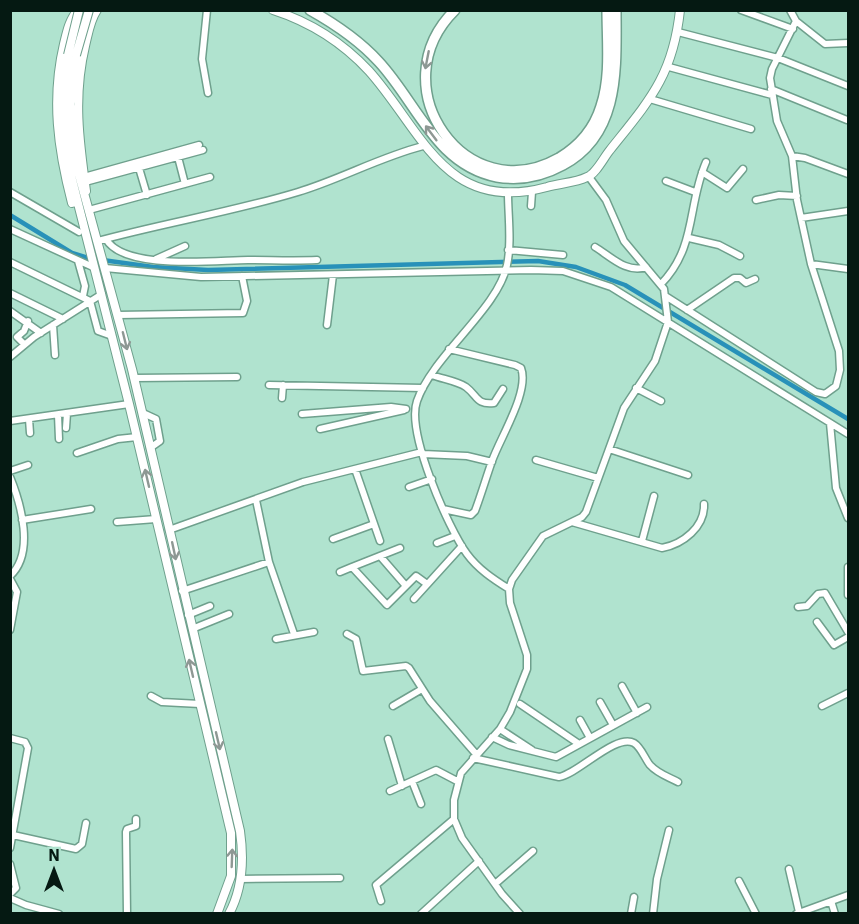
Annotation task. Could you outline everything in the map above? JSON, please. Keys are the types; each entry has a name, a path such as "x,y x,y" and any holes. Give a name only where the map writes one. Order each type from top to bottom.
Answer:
{"highway":[{"path":"310,10 350,35 379,62 436,140 449,154 468,167 489,175 522,178 548,172 568,163 583,151 598,133 615,72 616,10"},
{"path":"455,10 438,31 430,47 425,67 425,88 429,109 442,132 468,157 507,169 538,167 576,146 606,106 607,10"}],"main road":[{"path":"79,10 72,18 58,77 57,127 60,159 102,294 232,840 231,876 217,914"},
{"path":"79,10 72,55 63,91 64,136 82,234"},
{"path":"89,10 72,55 71,132 79,179 102,240 101,251 134,378 240,831 240,879 229,913"},
{"path":"89,210 77,105 80,71 92,20 97,10"},
{"path":"273,10 314,28 355,57 378,82 423,146 440,164 483,188 508,192 532,192 589,177 650,99 669,67 678,32 680,10"},
{"path":"72,18 83,13 92,20"},
{"path":"127,393 134,378"}],"street":[{"path":"207,10 202,59 208,93"},
{"path":"741,10 793,29"},
{"path":"790,10 796,21 825,44 849,43"},
{"path":"667,300 687,310 816,392 830,392 836,386 840,370 837,344 811,264 797,196 792,156 777,121 772,92 770,73 796,21"},
{"path":"678,32 778,58 849,86"},
{"path":"669,67 772,92 847,120"},
{"path":"650,99 752,129"},
{"path":"102,240 262,203 315,187 399,152 423,146"},
{"path":"201,148 139,168 85,179 201,148"},
{"path":"792,156 805,158 849,174"},
{"path":"178,157 185,184"},
{"path":"661,284 673,272 689,238 695,192 706,162"},
{"path":"139,168 147,195"},
{"path":"702,172 723,188 729,186 743,169"},
{"path":"89,210 210,177"},
{"path":"520,914 462,838 454,819 454,800 458,781 474,756 500,729 510,712 527,669 527,655 510,603 509,589 529,552 543,536 582,517 586,512 624,408 660,351 668,320 667,300 661,284 624,242 606,200 589,177"},
{"path":"666,181 695,192"},
{"path":"10,192 82,234"},
{"path":"508,192 506,268 491,297 449,349 423,388 415,408 414,420 422,453 455,536 482,570 509,589"},
{"path":"531,206 532,192"},
{"path":"756,200 779,195 797,196"},
{"path":"801,218 849,211"},
{"path":"10,229 78,261 94,266"},
{"path":"689,238 719,245 740,256"},
{"path":"102,240 127,254 183,262 317,260"},
{"path":"156,259 185,246"},
{"path":"595,247 619,264 637,268 646,267"},
{"path":"508,252 562,255"},
{"path":"78,261 85,286 83,296"},
{"path":"10,262 90,301 98,332 112,336"},
{"path":"811,264 849,269"},
{"path":"105,266 201,277 333,275 506,268 550,270 583,276 611,287 668,320 849,434"},
{"path":"327,325 333,275"},
{"path":"118,315 243,313 247,301 242,276"},
{"path":"687,310 734,278 740,278 746,283 755,279"},
{"path":"10,292 63,319"},
{"path":"10,357 40,333 102,294"},
{"path":"10,311 27,321 40,333"},
{"path":"24,344 17,338 24,331 27,321"},
{"path":"53,325 55,355"},
{"path":"443,509 473,514 492,462 513,415 522,372 515,365 449,349"},
{"path":"840,370 849,371"},
{"path":"432,375 466,388 473,398 483,404 494,403 503,389"},
{"path":"134,378 237,377"},
{"path":"269,385 423,388"},
{"path":"282,398 283,385"},
{"path":"636,388 661,401"},
{"path":"10,421 129,404"},
{"path":"302,414 391,407 406,409"},
{"path":"320,429 415,408"},
{"path":"66,428 67,413"},
{"path":"142,413 156,419 159,427 160,441 150,448"},
{"path":"58,415 59,439"},
{"path":"29,418 30,433"},
{"path":"830,423 836,488 849,518"},
{"path":"77,453 118,439 137,437"},
{"path":"609,449 688,475"},
{"path":"169,530 303,482 422,453 467,456 492,462"},
{"path":"536,460 598,478"},
{"path":"10,471 28,465"},
{"path":"355,469 380,541"},
{"path":"10,477 22,520 23,546 21,560 10,578 17,592 10,630"},
{"path":"409,487 432,479"},
{"path":"642,541 654,496"},
{"path":"256,500 269,562 294,634"},
{"path":"571,522 662,548 674,544 696,530 703,516 704,504"},
{"path":"22,520 91,509"},
{"path":"117,522 156,519"},
{"path":"333,539 374,524"},
{"path":"437,543 455,536"},
{"path":"414,599 462,546"},
{"path":"340,572 399,548"},
{"path":"380,556 406,586"},
{"path":"182,591 269,562"},
{"path":"352,567 384,604 391,603 418,575 427,585"},
{"path":"849,567 846,588 849,595"},
{"path":"798,607 807,606 818,594 825,593 849,632"},
{"path":"188,615 210,606"},
{"path":"192,629 229,614"},
{"path":"817,622 834,645 849,637"},
{"path":"276,639 314,632"},
{"path":"347,634 356,639 363,671 407,666 474,756 559,777 568,774 608,749 628,741 636,744 659,773 678,782"},
{"path":"622,686 637,712"},
{"path":"393,706 422,688"},
{"path":"822,706 849,693"},
{"path":"151,696 162,702 200,704"},
{"path":"600,702 613,725"},
{"path":"520,704 579,744"},
{"path":"492,737 556,757 647,707"},
{"path":"580,720 590,738"},
{"path":"500,729 534,751"},
{"path":"10,738 25,742 28,748 10,848"},
{"path":"388,739 402,786"},
{"path":"390,791 436,770 458,781"},
{"path":"412,781 421,804"},
{"path":"127,914 126,832 127,829 136,826 136,819"},
{"path":"381,901 376,885 454,819"},
{"path":"13,835 76,849 82,844 86,824"},
{"path":"653,914 657,879 669,830"},
{"path":"495,884 533,851"},
{"path":"421,914 479,861"},
{"path":"10,864 16,888 10,896 43,912 59,914"},
{"path":"789,869 797,913 849,895"},
{"path":"240,879 340,878"},
{"path":"739,881 756,914"},
{"path":"632,914 634,897"},
{"path":"831,901 835,914"}],"waterway":[{"path":"10,215 72,253 88,258 153,267 208,270 538,261 576,267 625,285 848,419"}]}
